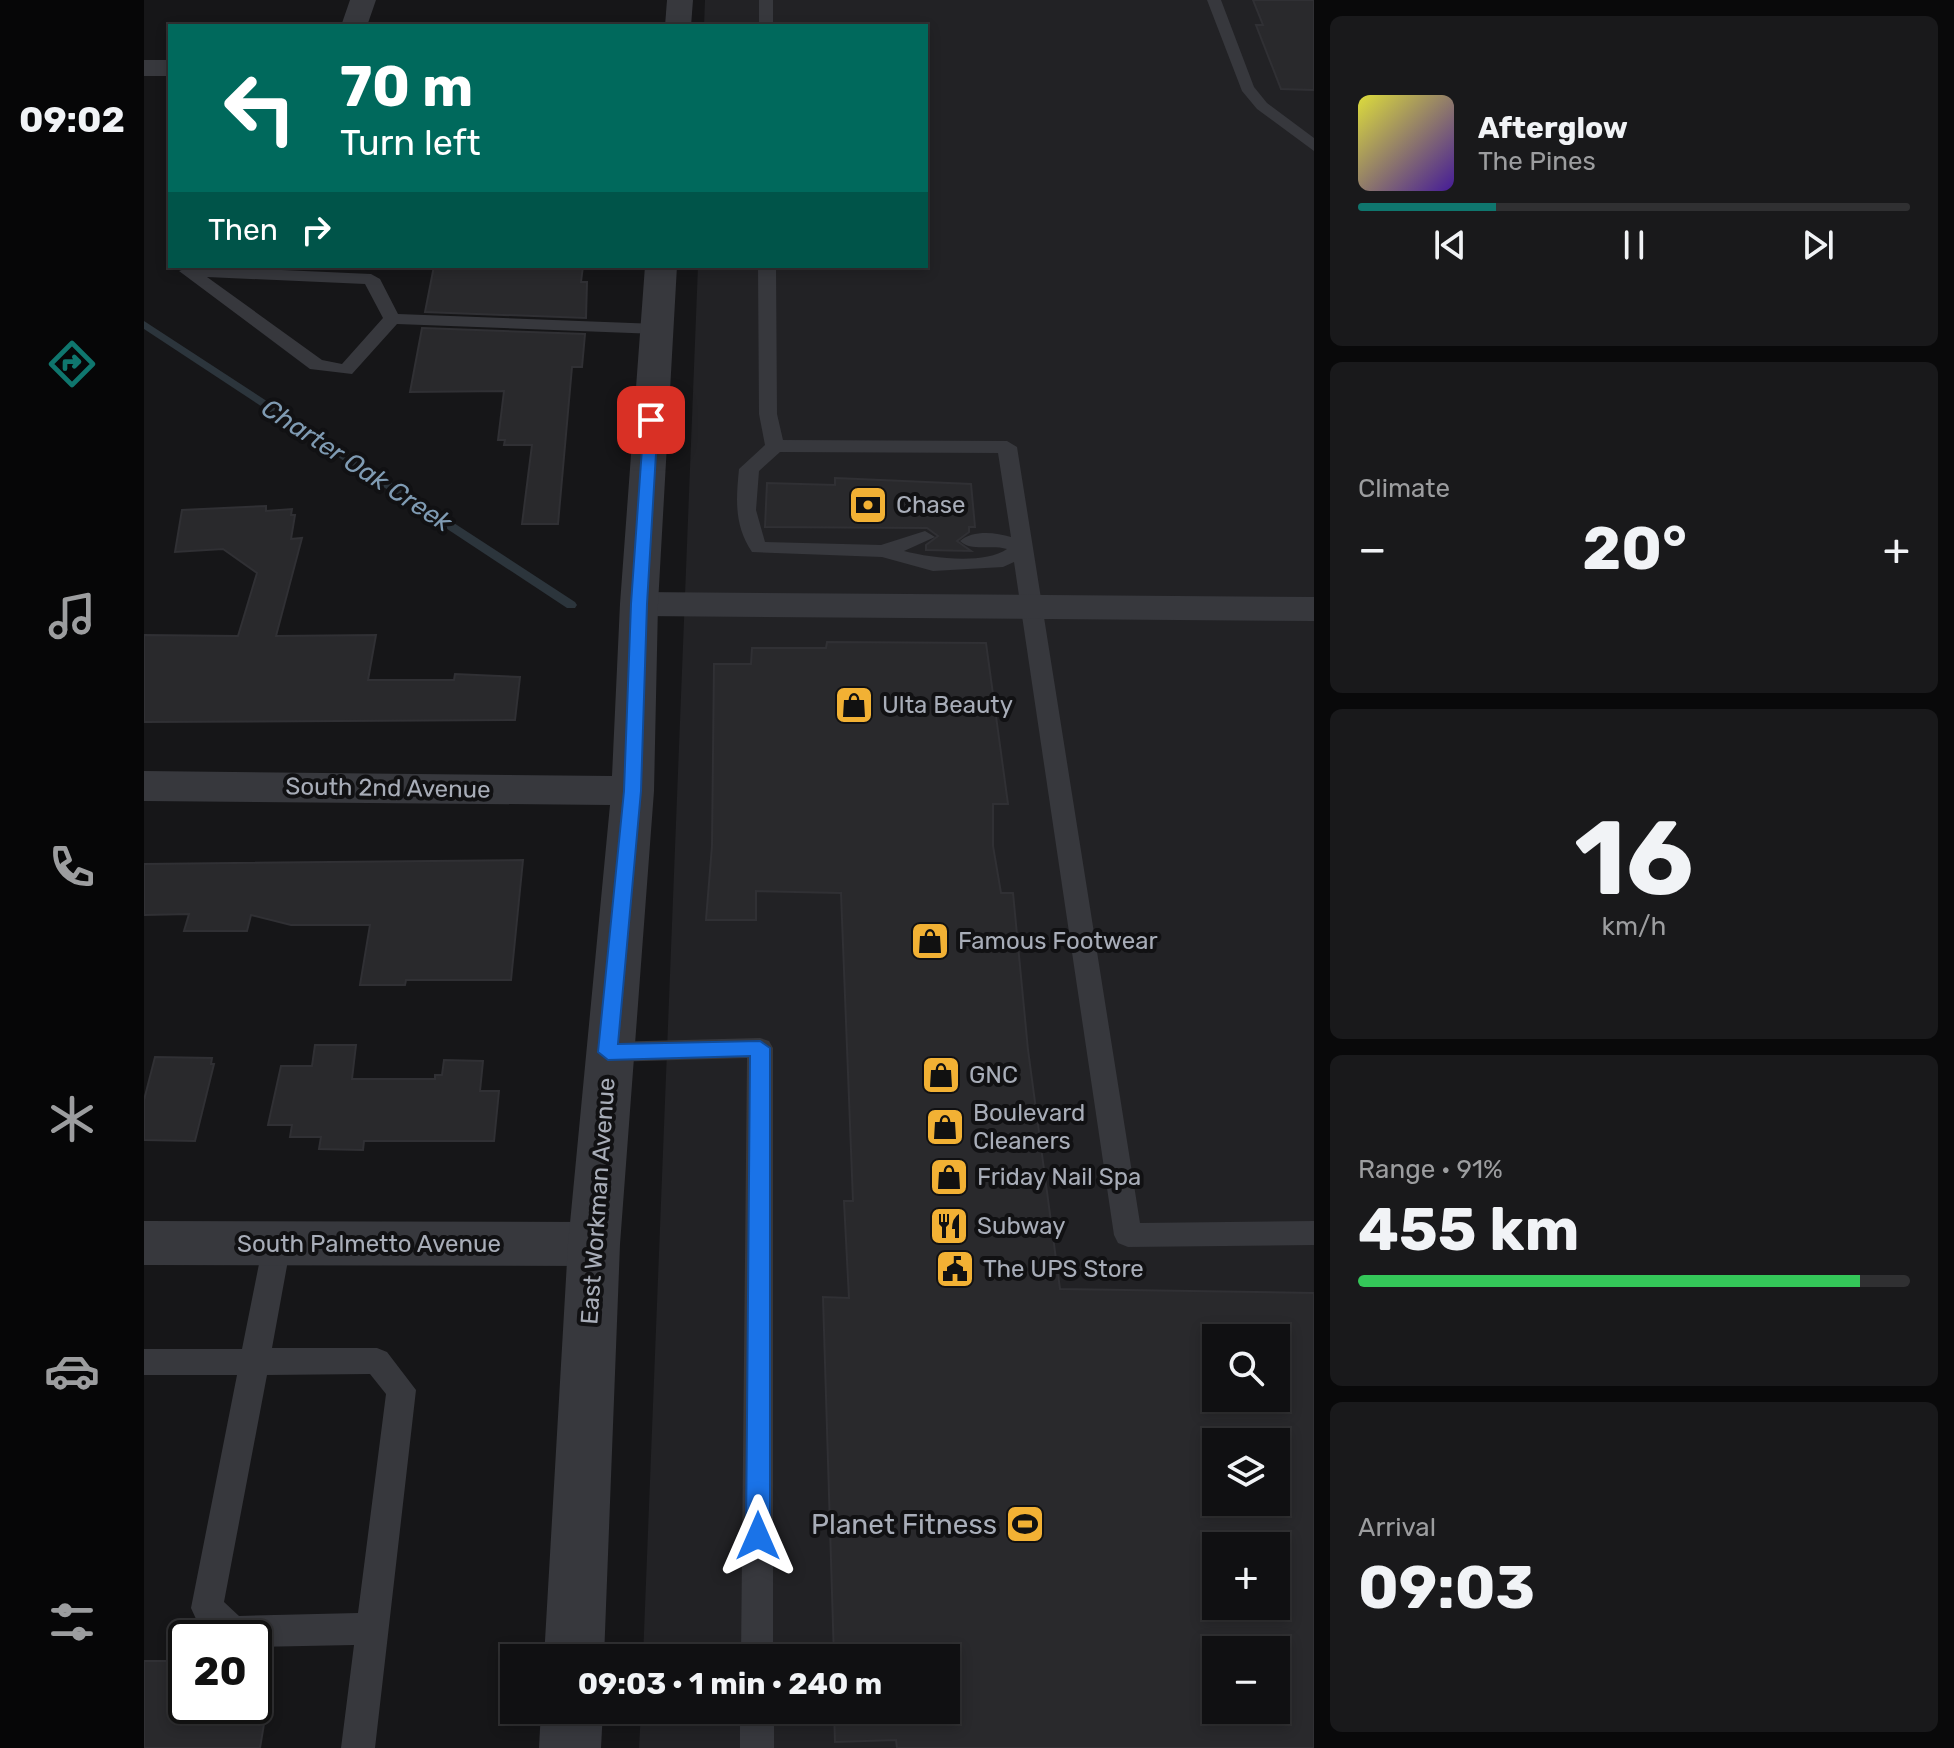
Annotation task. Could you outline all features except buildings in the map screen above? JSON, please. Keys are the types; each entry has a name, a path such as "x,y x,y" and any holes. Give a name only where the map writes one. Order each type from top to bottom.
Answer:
{"street":[{"path":"355,24 363,0"},
{"path":"678,24 680,0"},
{"path":"144,68 168,68"},
{"name":"East Workman Avenue","path":"575,1644 594,1244 608,1052 633,791 639,604 661,268"},
{"path":"639,604 1314,609"},
{"name":"South 2nd Avenue","path":"144,786 633,791"},
{"name":"South Palmetto Avenue","path":"144,1243 594,1244"},
{"path":"570,1748 571,1724"}],"lane":[{"path":"766,0 766,24"},
{"path":"1214,0 1247,88 1262,106 1314,146"},
{"path":"767,268 768,414 775,446"},
{"path":"188,271 371,279 392,319 346,370 316,365 188,271"},
{"path":"392,319 657,329"},
{"path":"1023,547 1003,561 933,565 883,551 759,548 750,536 745,515 749,469 775,446 1007,447 1023,547 1128,1235 1314,1233"},
{"path":"883,551 925,537"},
{"path":"970,541 996,539 1023,547"},
{"path":"608,1052 760,1048 757,1644"},
{"path":"277,1244 207,1608 233,1632 373,1629"},
{"path":"144,1362 377,1361 401,1390 358,1748"},
{"path":"757,1724 757,1748"}],"shaded area":[{"path":"705,0 1314,0 1314,1748 639,1748 640,1724 960,1724 960,1644 644,1644 698,268 928,268 928,24 704,24"}],"waterway":[{"name":"Charter Oak Creek","path":"144,324 571,605"}],"place":[{"name":"Chase","path":"868,505"},
{"name":"Ulta Beauty","path":"854,705"},
{"name":"Famous Footwear","path":"930,941"},
{"name":"GNC","path":"941,1075"},
{"name":"Boulevard Cleaners","path":"945,1127"},
{"name":"Friday Nail Spa","path":"949,1177"},
{"name":"Subway","path":"949,1226"},
{"name":"The UPS Store","path":"955,1269"},
{"name":"Planet Fitness","path":"1025,1524"}],"route":[{"path":"651,420 639,604 633,791 608,1052 760,1048 758,1536"}]}
